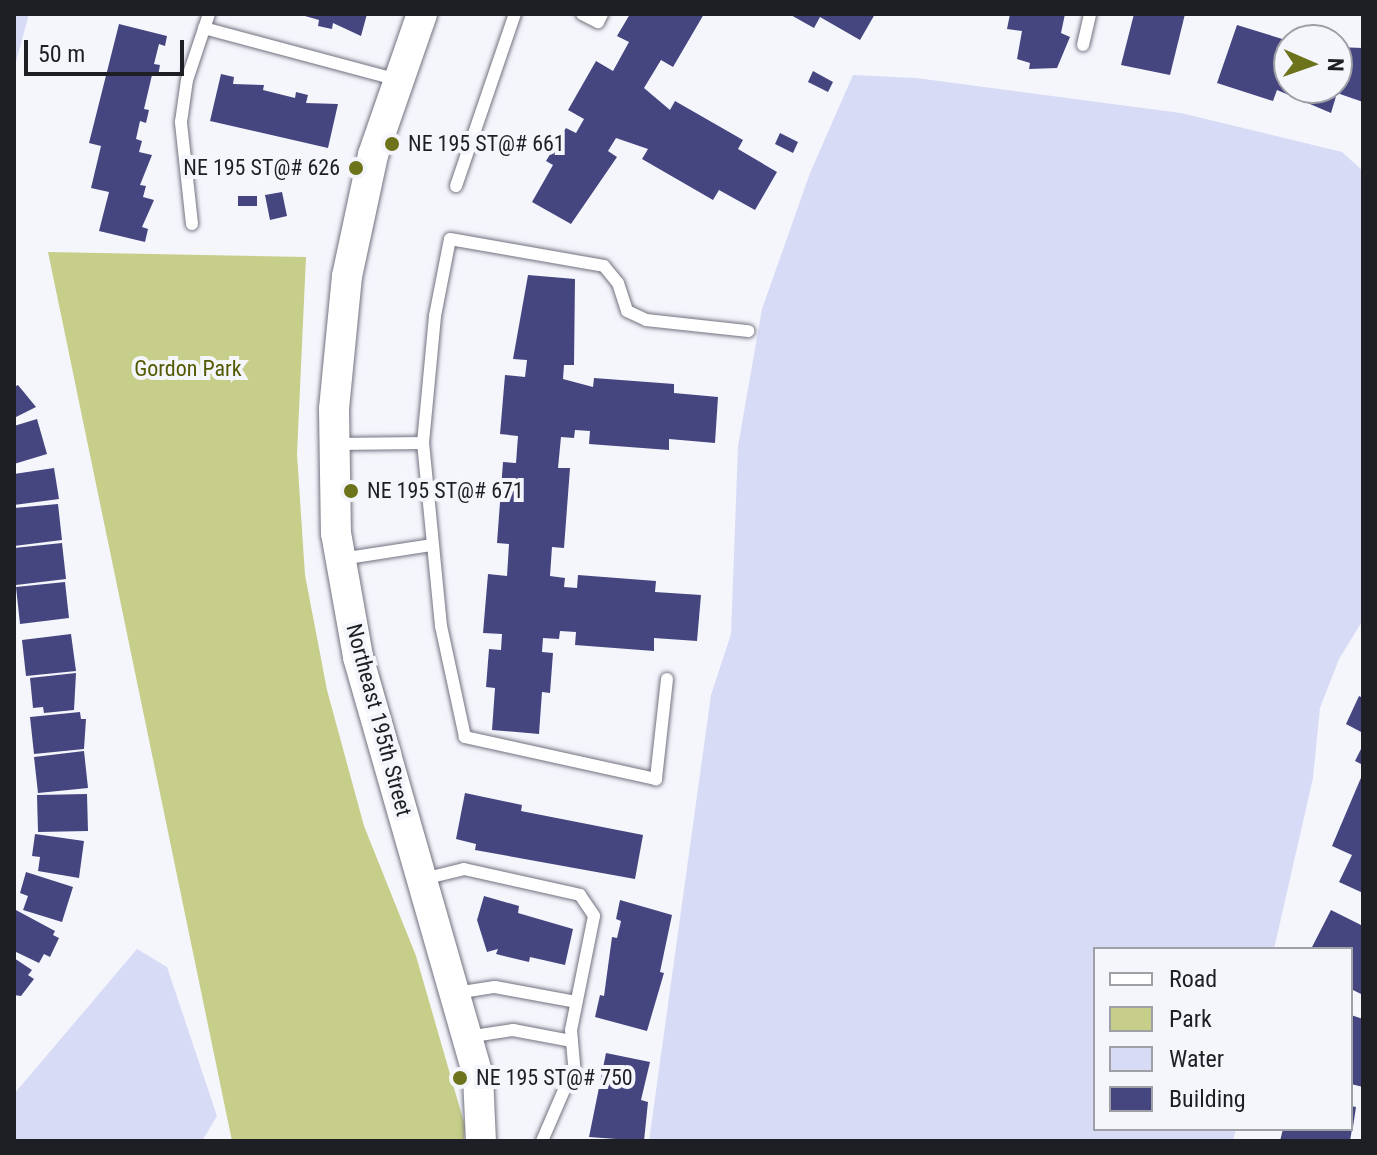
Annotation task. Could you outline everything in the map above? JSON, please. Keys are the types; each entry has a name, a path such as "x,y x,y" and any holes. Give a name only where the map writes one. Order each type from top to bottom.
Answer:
{"street":[{"name":"Northeast 195th Street","path":"422,14 373,155 347,276 335,444 341,559 358,657 478,1076 481,1141"}],"lane":[{"path":"192,224 181,122 187,80 209,14"},
{"path":"456,186 515,14"},
{"path":"582,14 598,22 602,14"},
{"path":"1083,45 1090,14"},
{"path":"204,28 399,80"},
{"path":"667,679 656,779 465,737 441,626 423,443 435,316 450,239 604,266 618,283 627,311 646,320 748,331"},
{"path":"335,444 423,443"},
{"path":"341,559 431,545"},
{"path":"423,879 464,869 580,895 594,916 576,1002 572,1041 574,1067 542,1141"},
{"path":"456,993 495,987 576,1002"},
{"path":"467,1037 513,1030 572,1041"}],"green space":[{"name":"Gordon Park","path":"48,252 306,257 297,454 305,575 327,690 364,826 416,956 465,1126 464,1141 232,1141"}],"water":[{"path":"14,14 29,14 14,69"},
{"path":"853,75 916,78 1181,113 1342,152 1363,171 1363,620 1339,659 1320,708 1313,778 1274,947 1093,947 1093,1131 1236,1131 1233,1141 649,1141 711,695 731,634 738,446 762,309 810,173"},
{"path":"137,949 167,967 217,1116 202,1141 14,1141 14,1094"}],"building":[{"path":"298,14 367,14 361,36 333,23 332,29 318,26 319,20"},
{"path":"630,14 704,14 673,67 661,60 644,88 670,110 675,101 743,140 738,149 777,172 755,210 719,190 713,200 642,159 648,149 616,138 608,151 617,157 571,224 532,202 553,165 546,161 566,128 576,133 584,119 568,110 596,61 613,71 629,42 617,36"},
{"path":"789,14 875,14 860,40 820,17 814,28"},
{"path":"1010,14 1065,14 1061,33 1070,37 1057,68 1029,69 1030,63 1017,59 1022,31 1007,29"},
{"path":"1134,14 1185,14 1170,75 1121,65"},
{"path":"119,24 167,36 165,46 159,44 154,64 160,65 158,76 152,75 144,109 149,110 146,123 140,121 136,139 142,141 139,152 152,155 140,185 146,186 143,197 154,200 142,227 148,229 145,242 99,231 109,192 91,188 101,146 89,143"},
{"path":"1237,25 1273,36 1273,101 1217,83"},
{"path":"1353,48 1363,48 1363,102 1353,99"},
{"path":"813,71 833,82 828,92 808,82"},
{"path":"221,74 234,77 233,84 264,85 263,90 295,98 296,92 308,95 306,103 338,104 328,148 210,121"},
{"path":"1310,104 1334,104 1331,113"},
{"path":"780,133 798,142 793,153 775,144"},
{"path":"282,192 287,216 270,220 265,195"},
{"path":"238,196 257,196 257,206 238,206"},
{"path":"528,275 575,279 574,365 564,365 563,379 593,387 594,378 674,384 674,393 718,397 715,443 669,439 669,450 589,444 590,431 575,430 574,438 561,437 558,468 570,468 564,548 552,547 550,576 565,578 564,587 577,588 578,575 656,581 655,592 701,595 697,641 654,638 654,651 575,645 576,632 560,631 559,639 543,638 542,652 553,653 550,693 542,692 539,734 492,730 495,688 486,687 489,649 501,650 502,634 483,633 488,574 507,576 509,544 497,543 503,462 516,463 518,436 500,434 505,375 525,377 527,360 513,359"},
{"path":"18,385 36,407 14,418 14,387"},
{"path":"37,419 47,454 14,464 14,426"},
{"path":"54,468 59,499 14,505 14,474"},
{"path":"58,504 62,540 14,546 14,508"},
{"path":"62,543 66,579 16,585 14,548"},
{"path":"65,582 69,618 20,624 16,587"},
{"path":"71,634 76,671 26,676 22,640"},
{"path":"76,673 74,710 44,713 43,707 33,708 30,678"},
{"path":"1359,696 1363,698 1363,733 1346,724"},
{"path":"80,712 81,719 86,719 84,749 34,754 30,717"},
{"path":"1363,745 1363,765 1355,761"},
{"path":"84,751 88,788 38,793 34,757"},
{"path":"1363,773 1363,893 1339,882 1352,855 1332,846"},
{"path":"465,793 522,805 521,811 643,835 635,879 475,850 476,844 456,839"},
{"path":"87,794 88,831 38,832 37,795"},
{"path":"35,834 84,841 79,878 38,871 40,857 32,856"},
{"path":"26,872 73,887 62,922 23,910 28,896 20,893"},
{"path":"484,896 519,906 518,913 573,929 565,965 530,957 529,962 496,954 498,949 487,952 477,920"},
{"path":"620,900 672,915 660,972 664,973 647,1031 595,1017 600,995 604,996 612,937 617,938 621,921 616,919"},
{"path":"14,909 55,931 53,935 59,938 50,957 44,954 39,963 14,951"},
{"path":"1331,910 1363,926 1363,995 1353,990 1353,947 1312,947"},
{"path":"14,958 32,970 28,975 34,979 21,996 14,995"},
{"path":"1353,1016 1363,1019 1363,1087 1353,1084"},
{"path":"606,1053 650,1062 641,1100 648,1102 644,1141 589,1137"},
{"path":"1282,1131 1352,1131 1350,1141 1280,1141"}],"place":[{"name":"NE 195 ST@# 661","path":"392,144"},
{"name":"NE 195 ST@# 626","path":"356,168"},
{"name":"NE 195 ST@# 671","path":"351,491"},
{"name":"NE 195 ST@# 750","path":"460,1078"}]}
